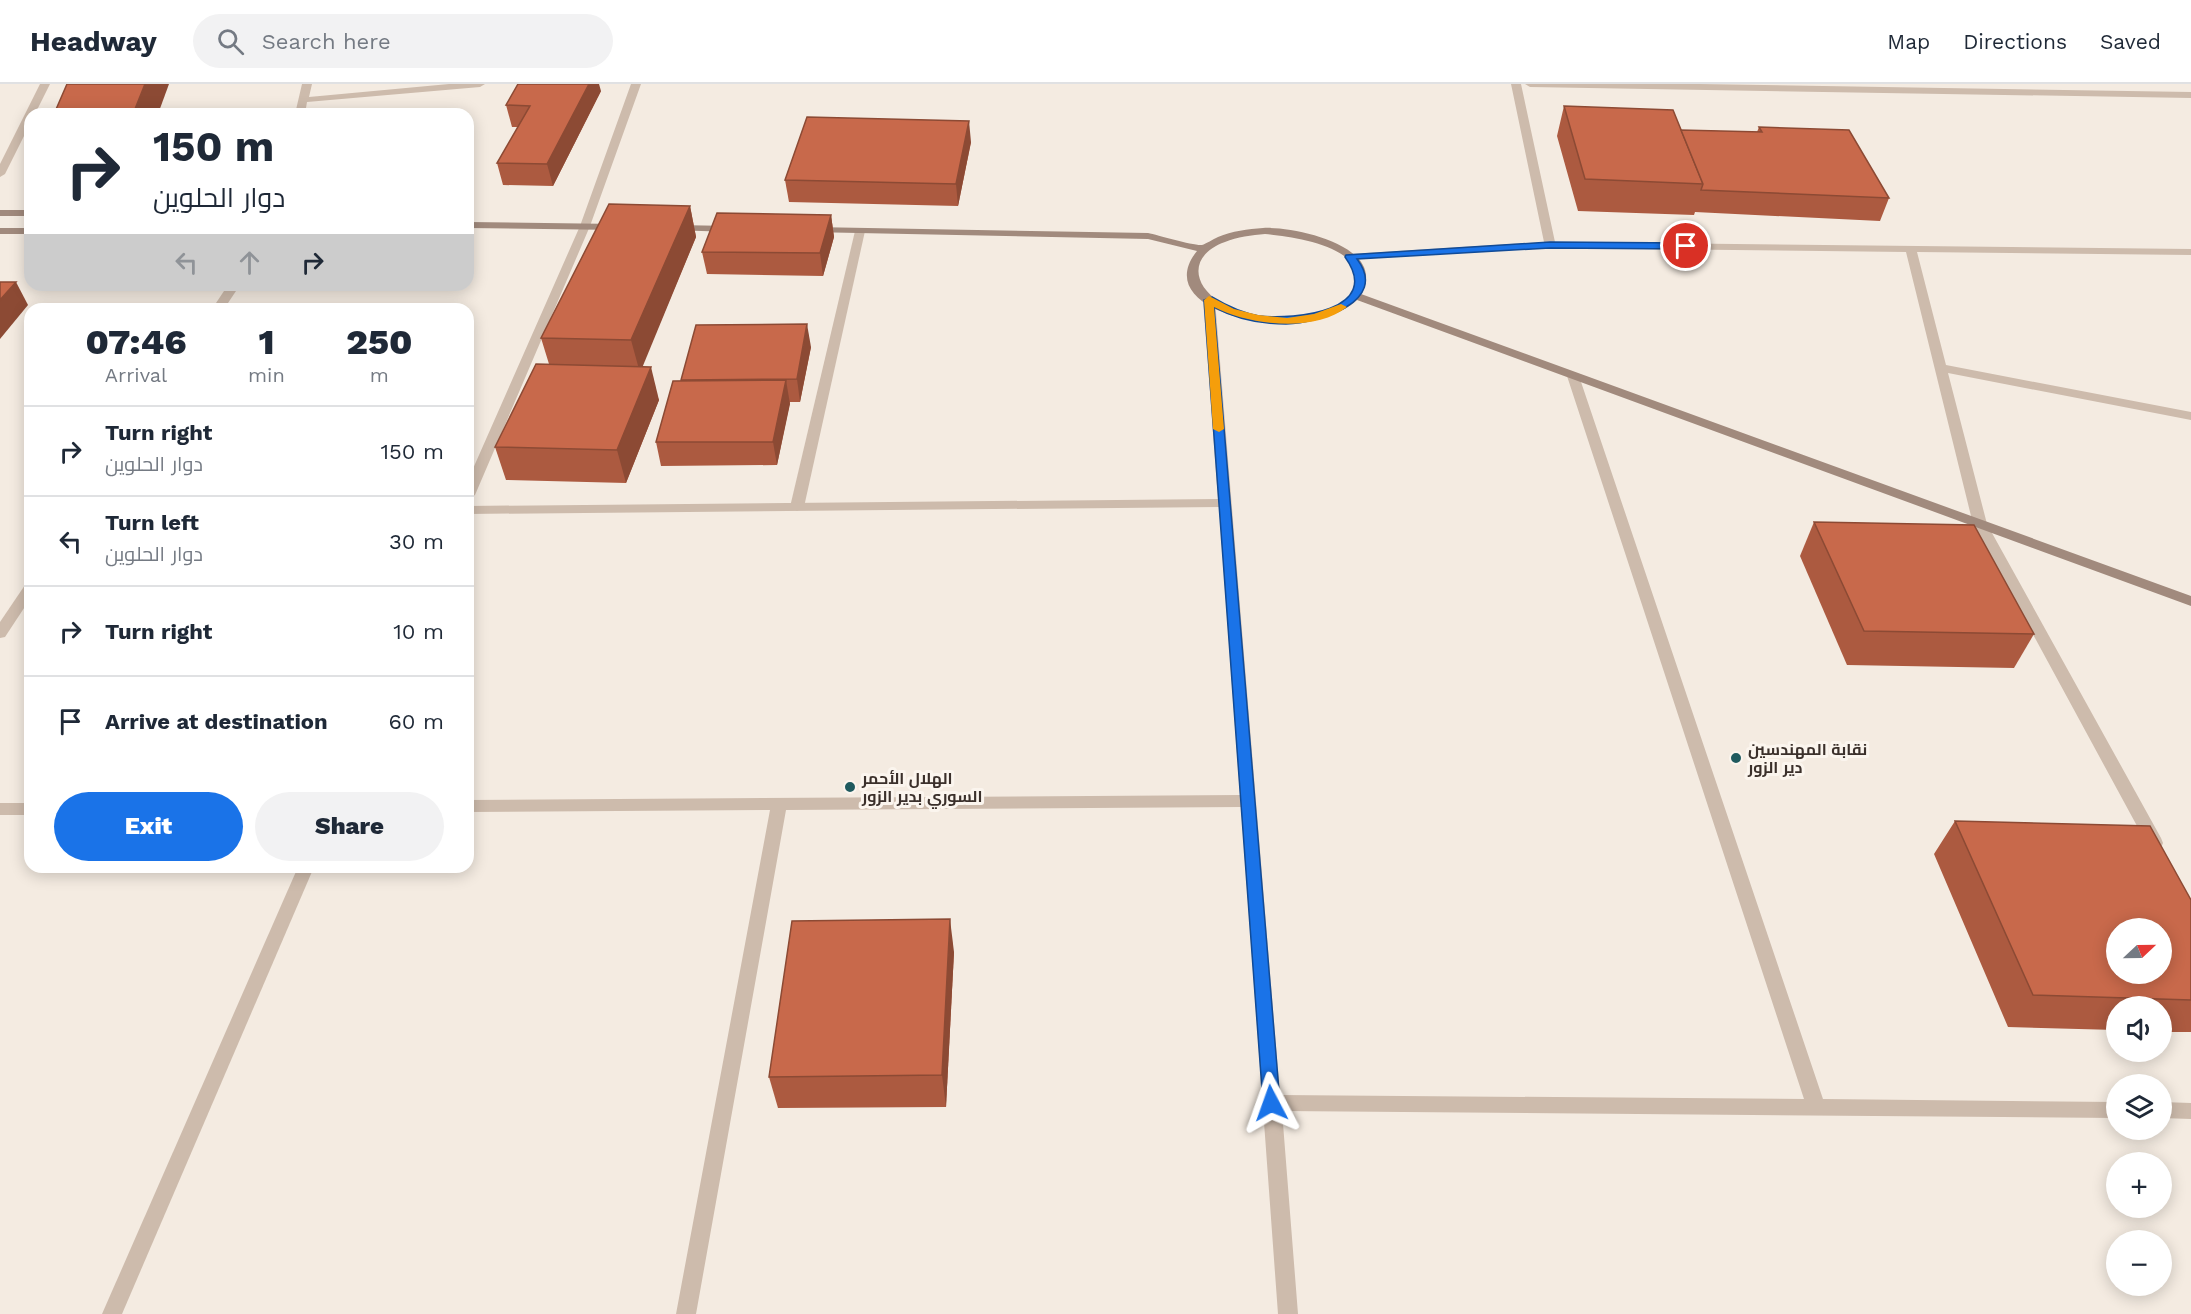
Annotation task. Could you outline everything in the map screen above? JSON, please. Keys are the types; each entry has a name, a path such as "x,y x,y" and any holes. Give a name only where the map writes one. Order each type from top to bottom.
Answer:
{"street":[{"path":"33,108 45,84"},
{"path":"301,108 307,84"},
{"path":"303,100 480,84"},
{"path":"474,481 585,226 636,84"},
{"path":"1516,84 1550,245"},
{"path":"1530,84 2191,95"},
{"path":"0,174 24,126"},
{"path":"0,213 24,213"},
{"path":"474,225 633,227"},
{"path":"669,228 741,229"},
{"path":"801,230 1148,236 1204,249"},
{"path":"0,231 24,231"},
{"path":"797,507 860,231"},
{"path":"1290,232 1313,237 1334,245 1350,257 1359,269 1361,283 1355,296 1339,308 1316,317 1287,321 1248,316 1230,311 1209,300 1196,287 1192,274 1194,261 1204,249 1220,240 1241,233 1290,232"},
{"path":"1350,257 1550,245 2191,252"},
{"path":"1911,249 1980,524 2162,857"},
{"path":"1355,296 2191,600"},
{"path":"1209,300 1288,1314"},
{"path":"1941,368 2191,416"},
{"path":"1573,376 1816,1107"},
{"path":"474,510 1224,503"},
{"path":"0,633 24,597"},
{"path":"474,806 1248,801"},
{"path":"686,1314 779,804"},
{"path":"0,809 24,809"},
{"path":"112,1314 303,873"},
{"path":"1271,1103 2106,1110"},
{"path":"2172,1110 2191,1111"}],"building":[{"path":"67,84 145,84 135,108 57,108"},
{"path":"518,84 589,84 547,164 497,163 530,106 506,105"},
{"path":"1564,106 1673,110 1703,184 1585,179"},
{"path":"807,117 969,121 956,184 785,180"},
{"path":"1759,127 1849,130 1889,198 1701,190 1703,184 1681,130 1762,132"},
{"path":"609,204 690,206 631,340 541,338"},
{"path":"717,213 831,215 820,253 702,252"},
{"path":"0,282 16,282 0,300"},
{"path":"807,324 797,379 681,380 696,325"},
{"path":"536,364 651,367 617,450 495,447"},
{"path":"786,380 773,442 656,442 673,381"},
{"path":"1814,522 1974,525 2034,634 1864,631"},
{"path":"1955,821 2150,826 2191,900 2191,1000 2172,999 2172,996 2033,995"},
{"path":"950,919 942,1075 769,1077 792,921"}],"slow traffic":[{"path":"1219,429 1209,300 1230,311 1257,319 1287,321 1316,317 1341,307"}],"place":[{"name":"نقابة المهندسين دير الزور","path":"1736,758"},
{"name":"الهلال الأحمر السوري بدير الزور","path":"850,787"}],"route":[{"path":"1271,1103 1209,300 1230,311 1257,319 1287,321 1327,313 1339,308 1355,296 1361,283 1359,269 1350,257 1550,245 1686,246"}]}
